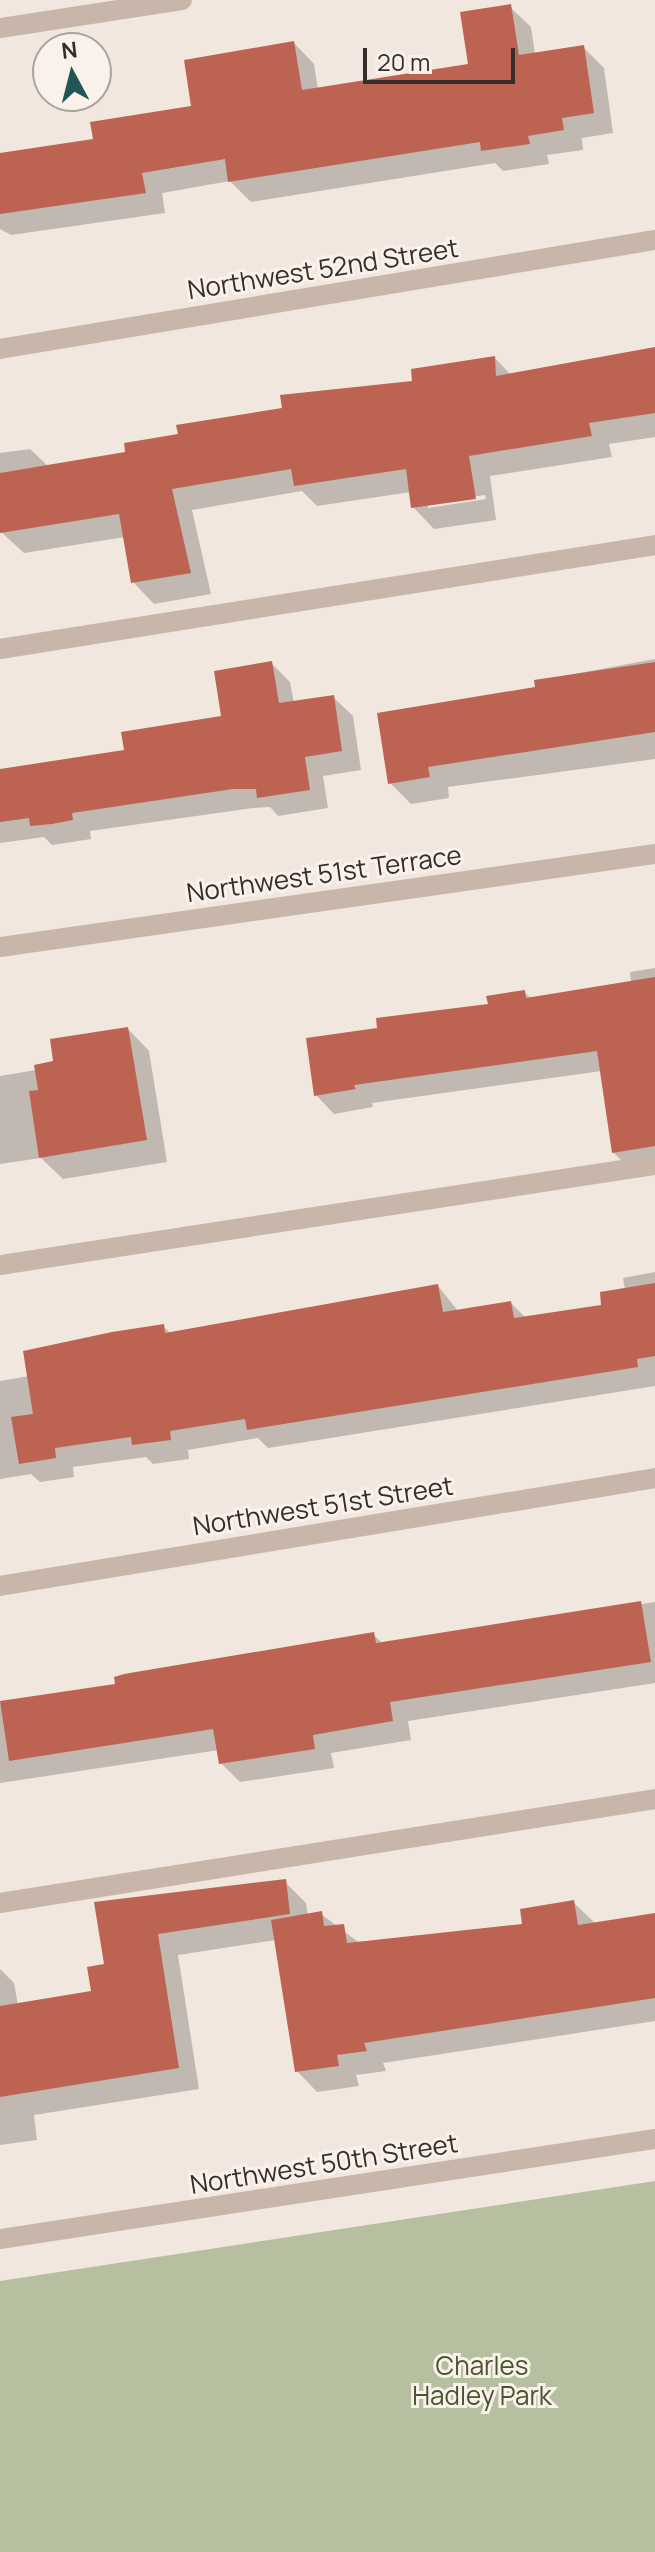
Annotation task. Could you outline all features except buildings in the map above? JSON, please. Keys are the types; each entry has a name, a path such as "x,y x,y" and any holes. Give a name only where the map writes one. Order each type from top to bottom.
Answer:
{"street":[{"path":"0,28 182,0"},
{"name":"Northwest 52nd Street","path":"0,349 655,240"},
{"path":"0,649 655,545"},
{"name":"Northwest 51st Terrace","path":"0,947 655,854"},
{"path":"0,1265 655,1165"},
{"name":"Northwest 51st Street","path":"0,1586 655,1478"},
{"path":"0,1903 655,1799"},
{"name":"Northwest 50th Street","path":"0,2239 655,2139"}],"green space":[{"name":"Charles Hadley Park","path":"655,2181 655,2552 0,2552 0,2281"}]}
